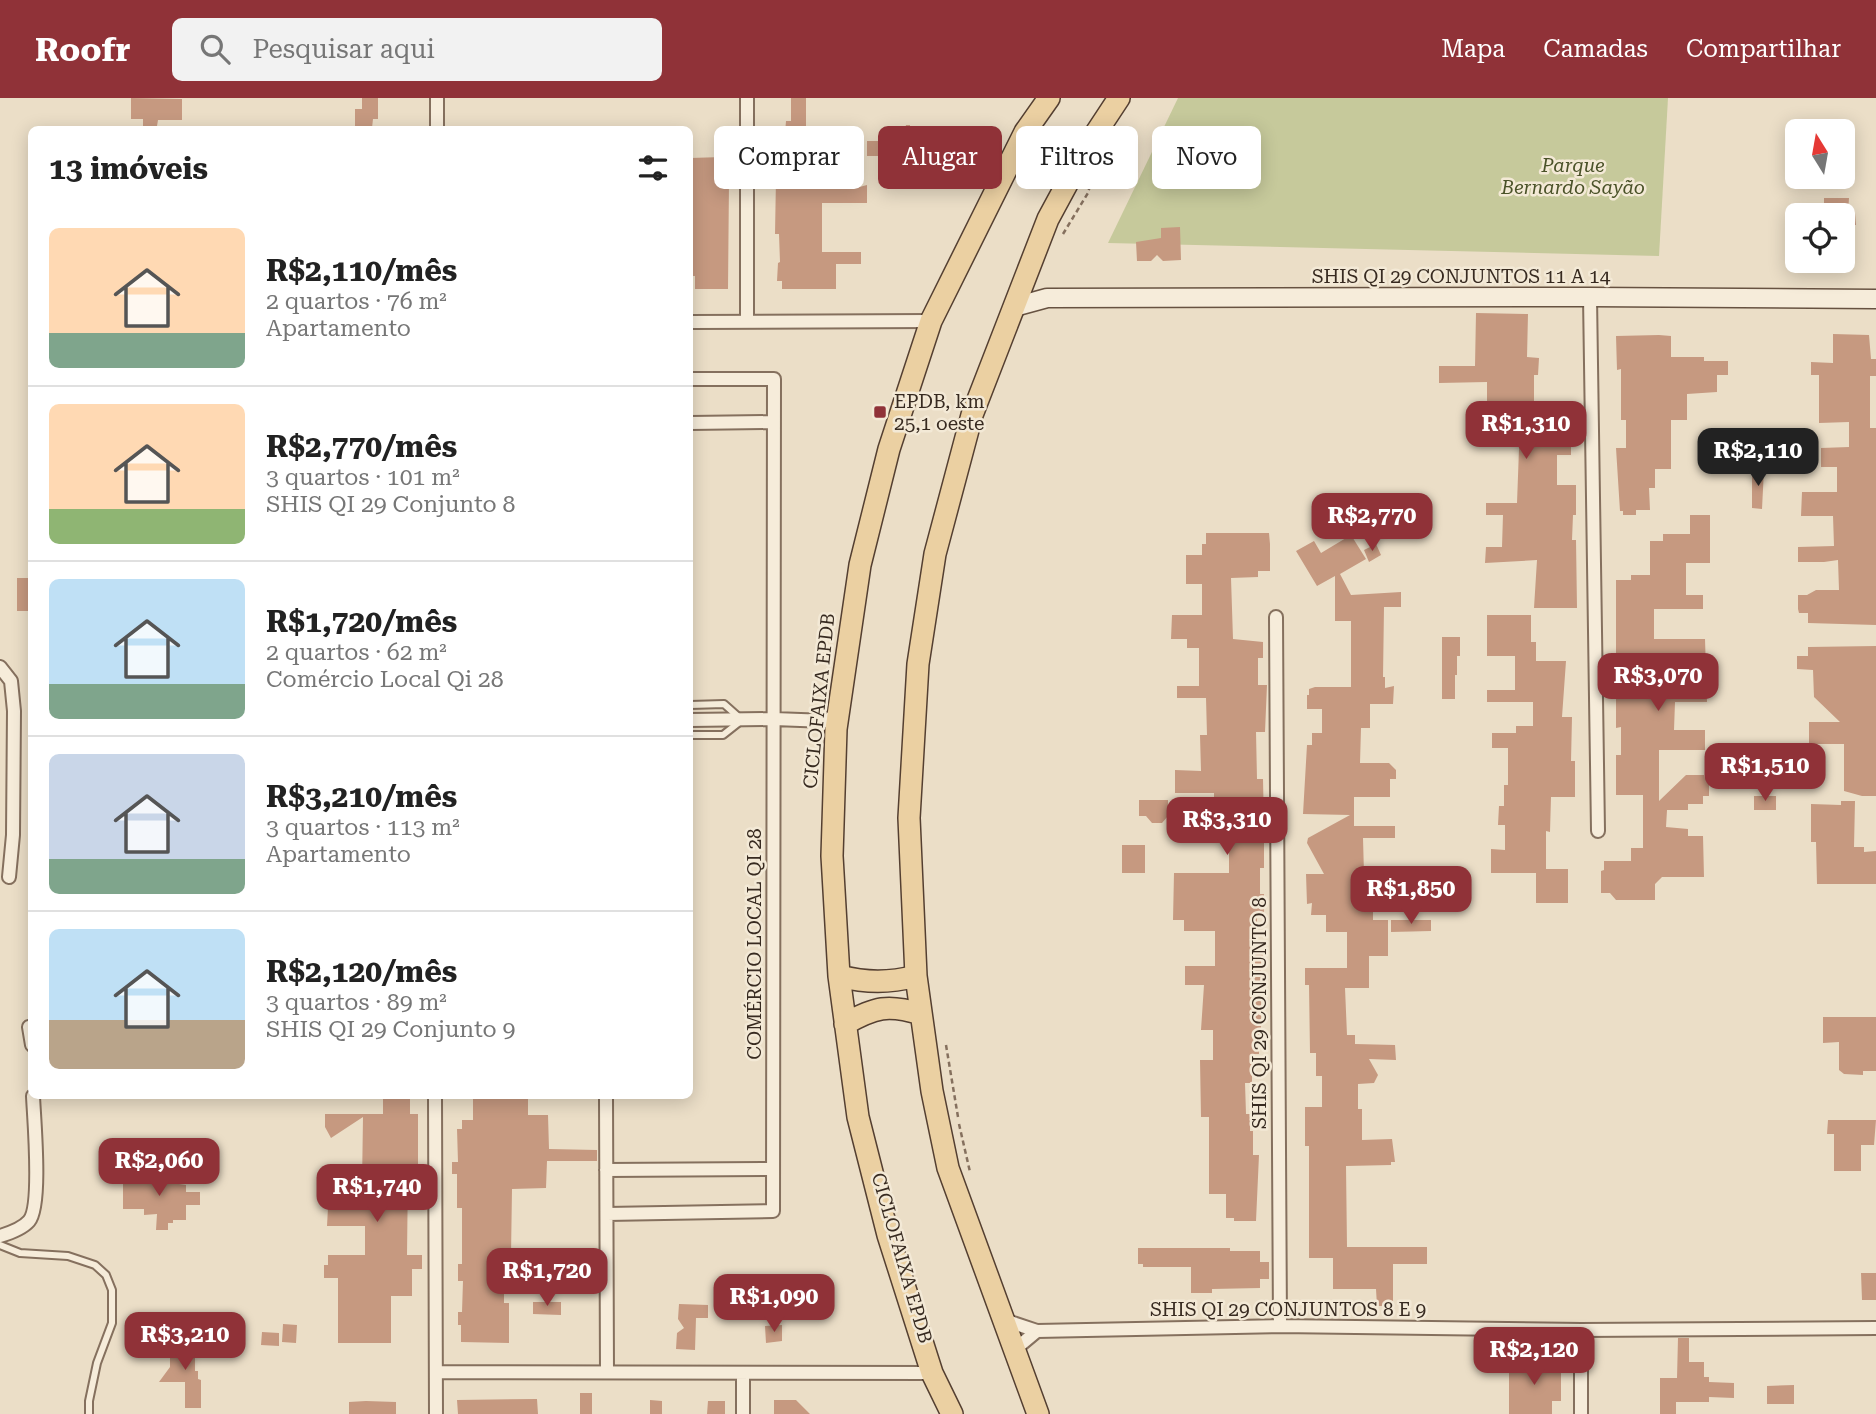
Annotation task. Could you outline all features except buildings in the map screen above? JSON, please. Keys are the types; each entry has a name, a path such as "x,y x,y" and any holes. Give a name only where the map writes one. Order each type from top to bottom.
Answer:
{"main road":[{"path":"953,1414 932,1373 888,1235 858,1117 839,976 832,856 834,721 860,565 889,449 931,321 1025,132 1049,98"},
{"path":"1038,1414 948,1168 932,1091 916,976 909,818 918,664 935,554 972,415 1048,219 1088,145 1119,98"},
{"path":"839,976 873,982 895,982 916,976"},
{"path":"845,1024 865,1012 883,1008 899,1007 921,1014"}],"street":[{"path":"437,98 437,126"},
{"path":"747,98 747,322"},
{"path":"1025,281 1047,298"},
{"path":"1590,297 1598,831"},
{"name":"SHIS QI 29 CONJUNTOS 11 A 14","path":"1014,307 1047,298 1876,299"},
{"path":"693,322 931,321"},
{"name":"COMÉRCIO LOCAL QI 28","path":"607,1214 774,1211 774,379 693,379"},
{"path":"693,424 774,422"},
{"name":"SHIS QI 29 CONJUNTO 8","path":"1276,617 1280,1326"},
{"path":"0,667 11,681 14,712 13,835 9,877"},
{"path":"693,720 834,721"},
{"path":"0,1236 15,1231 28,1222 36,1203 33,1099"},
{"path":"435,1099 436,1414"},
{"path":"606,1099 607,1372"},
{"path":"606,1170 773,1169"},
{"name":"SHIS QI 29 CONJUNTOS 8 E 9","path":"1001,1318 1037,1331 1280,1326 1876,1328"},
{"path":"1581,1329 1581,1414"},
{"path":"1013,1351 1037,1331"},
{"path":"436,1372 932,1373"},
{"path":"743,1373 743,1414"}],"lane":[{"path":"693,705 724,704 743,720 723,735 693,735"},
{"path":"0,1245 20,1253 68,1256 95,1265 106,1275 112,1290 112,1323 97,1363 89,1414"}],"path":[{"path":"1060,238 1089,189"},
{"path":"945,1043 970,1171"}],"green space":[{"name":"Parque Bernardo Sayão","path":"1178,98 1668,98 1659,256 1108,243 1134,189 1138,189 1138,181 1152,152 1152,189 1261,189 1261,126 1164,126"}],"place":[{"name":"EPDB, km 25,1 oeste","path":"880,412"}]}
